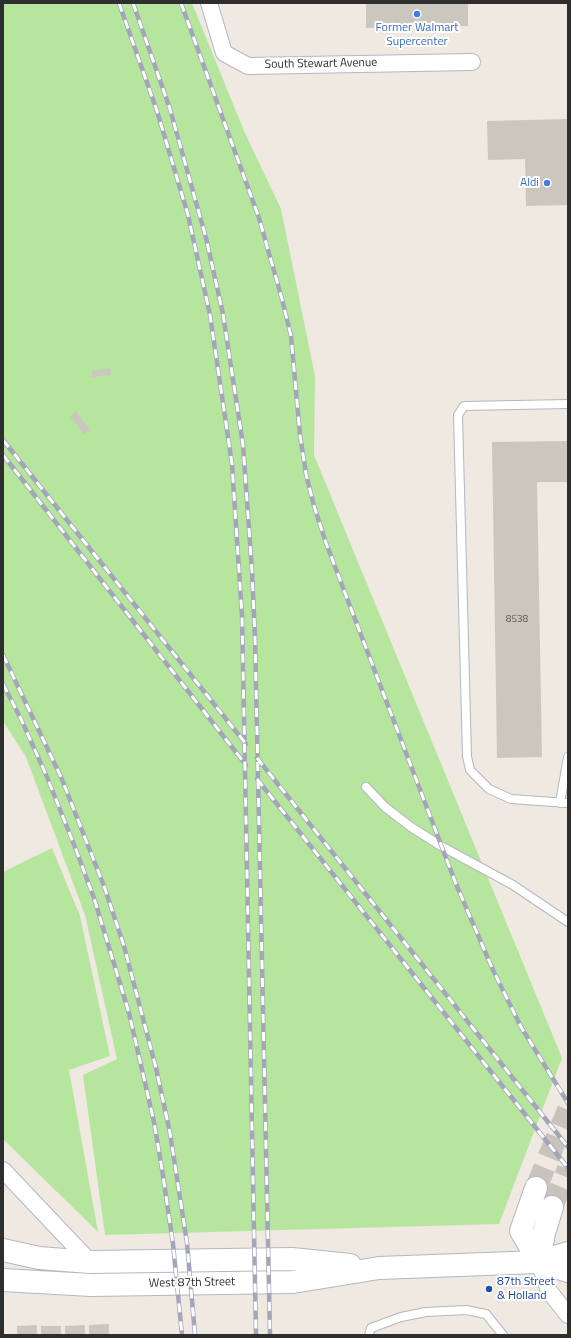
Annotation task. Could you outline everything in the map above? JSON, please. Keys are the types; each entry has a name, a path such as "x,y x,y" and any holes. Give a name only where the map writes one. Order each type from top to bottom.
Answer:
{"main road":[{"path":"536,1188 521,1231 538,1262"},
{"path":"538,1262 544,1233 552,1207"},
{"name":"West 87th Street","path":"3,1250 39,1258 90,1262 292,1259 380,1268"},
{"name":"West 87th Street","path":"3,1280 90,1285 293,1282 380,1268 538,1262 568,1252"},
{"name":"West 87th Street","path":"538,1262 568,1271"}],"street":[{"name":"South Stewart Avenue","path":"209,3 224,53 248,66 472,62"},
{"path":"3,1170 90,1262"},
{"path":"538,1262 549,1291 568,1315"}],"lane":[{"path":"568,404 464,406 458,415 467,756 470,770 489,789 511,799 564,803 568,757"},
{"path":"366,787 385,807 411,827 441,846 513,885 568,922"},
{"path":"369,1335 371,1328 401,1317 426,1312 466,1310 486,1314 503,1335"}],"green space":[{"path":"3,3 192,3 244,131 281,209 315,376 314,455 562,1058 499,1224 105,1235 83,1075 117,1059 85,915 26,757 3,721"},
{"path":"52,848 80,916 110,1056 69,1070 98,1232 3,1139 3,872"}],"building":[{"name":"Former Walmart Supercenter","path":"366,3 468,3 468,26 366,28"},
{"name":"Aldi","path":"568,119 568,205 526,206 525,159 488,160 487,121"},
{"path":"110,368 111,375 92,377 92,371"},
{"path":"76,411 90,430 84,434 70,416"},
{"path":"568,441 568,482 537,482 542,757 497,758 492,442"},
{"path":"109,1324 109,1335 89,1335 89,1325"},
{"path":"37,1325 37,1335 17,1335 17,1326"},
{"path":"85,1325 85,1335 65,1335 65,1326"},
{"path":"41,1326 61,1326 61,1335 41,1335"}],"tunnel":[{"path":"536,1188 568,1110"},
{"path":"552,1207 568,1169"}],"railway":[{"path":"119,3 157,111 188,215 210,315 232,464 242,616 256,1335"},
{"path":"133,3 170,109 206,238 223,314 243,445 255,638 270,1335"},
{"path":"181,3 259,218 282,299 291,336 300,435 306,474 314,506 326,543 456,884 493,970 521,1027 568,1103"},
{"path":"3,440 246,744"},
{"path":"3,455 246,765"},
{"path":"3,655 61,777 104,886 124,946 156,1068 170,1133 187,1243 195,1335"},
{"path":"3,684 21,719 47,777 75,847 94,898 129,1013 154,1122 162,1169 173,1244 182,1335"},
{"path":"257,758 568,1147"},
{"path":"257,779 568,1168"}],"place":[{"name":"Former Walmart Supercenter","path":"417,14"},
{"name":"Aldi","path":"547,183"},
{"name":"87th Street & Holland","path":"489,1289"}]}
